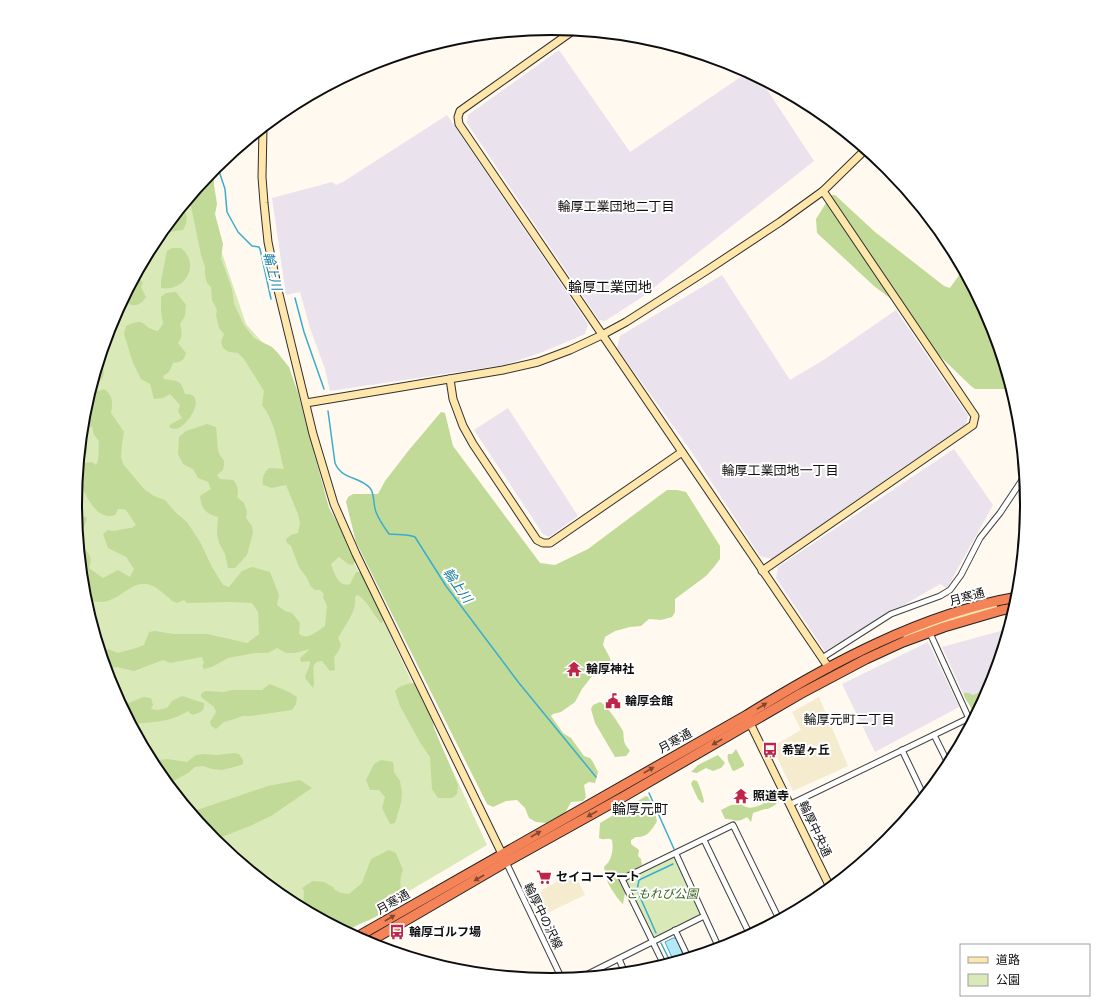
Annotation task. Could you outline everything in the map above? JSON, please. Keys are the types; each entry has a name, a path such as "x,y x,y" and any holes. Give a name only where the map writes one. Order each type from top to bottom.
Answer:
{"highway":[{"name":"月寒通","path":"363,933 502,853 749,719 866,659 903,642 960,611 1010,599"},
{"name":"月寒通","path":"374,938 623,797 749,719 794,686 873,646 927,628 1008,609"}],"street":[{"path":"566,35 460,110 458,117 459,124 829,668"},
{"path":"263,134 262,177 268,242 278,290 306,403 334,504 356,554 506,862"},
{"path":"306,403 503,370 538,362 570,350 626,322 780,222 823,191 862,153"},
{"path":"762,570 974,425 975,421 975,416 823,191"},
{"path":"450,379 453,399 463,426 473,444 537,540 543,542 550,543 682,452"},
{"path":"822,658 891,614 940,596 950,590 961,575 980,538 1000,513 1019,484"},
{"path":"968,718 927,628 965,616 1008,606"},
{"name":"輪厚中央通","path":"749,719 828,883"},
{"path":"791,804 934,735 966,723"},
{"path":"934,735 945,758"},
{"path":"902,750 922,791"},
{"path":"661,960 622,879 733,825 777,915"},
{"path":"704,840 747,930"},
{"path":"676,854 717,942"},
{"name":"輪厚中の沢線","path":"506,862 559,973"},
{"path":"595,971 704,916"},
{"path":"675,930 686,953"},
{"path":"619,959 623,967"}],"shaded area":[{"path":"559,50 630,152 742,76 765,87 814,161 642,297 605,321 599,320 467,123 468,115"},
{"path":"447,115 588,324 585,334 540,353 504,365 330,391 325,369 310,328 300,292 286,295 272,198 332,182 336,185 343,182"},
{"path":"722,275 790,380 825,359 896,310 968,416 966,425 772,559 760,556 689,448 617,348 620,336"},
{"path":"508,408 578,516 549,537 543,534 474,430"},
{"path":"954,449 993,505 947,588 940,584 825,651 776,578 778,567"},
{"path":"1002,631 995,655 978,696 967,702 942,647"},
{"path":"928,642 959,707 875,752 842,684"},
{"path":"819,697 848,766 793,791 772,747 801,730 792,712"},
{"path":"570,874 575,874 585,895 541,916 533,899 544,889"}],"green space":[{"path":"214,177 217,204 215,214 223,244 221,258 232,289 234,304 244,325 254,338 272,347 289,367 298,393 329,508 347,540 356,560 353,565 348,564 339,557 331,564 340,582 346,585 350,584 356,572 361,572 384,617 381,623 364,600 357,595 355,597 352,613 338,638 341,645 334,657 335,670 330,671 322,661 317,662 313,671 313,688 305,678 310,663 309,661 301,662 300,658 310,649 295,653 286,653 277,648 268,653 255,653 228,658 212,667 204,669 202,666 204,663 202,657 170,663 163,660 134,671 117,667 112,667 106,650 108,649 118,653 144,645 149,632 155,631 173,634 207,634 247,643 259,634 258,612 252,603 187,603 184,600 177,603 172,601 154,586 146,584 132,587 111,600 102,602 92,601 85,550 86,550 89,554 89,568 103,578 118,570 130,577 134,569 126,557 108,548 103,534 108,530 114,531 130,528 136,525 126,510 118,509 115,515 108,516 97,511 92,506 83,488 84,463 92,462 96,465 97,462 99,441 94,435 92,426 89,427 96,392 104,389 107,391 112,400 111,413 124,432 121,457 123,464 144,489 154,496 165,500 175,512 187,522 200,542 212,567 223,585 229,587 242,571 252,567 270,572 279,595 277,605 285,611 292,613 300,623 299,634 302,636 309,636 325,626 327,606 323,597 324,594 320,590 315,590 311,587 307,578 299,567 291,546 287,543 286,539 291,535 298,533 300,523 298,514 286,485 272,488 263,485 264,475 269,468 284,469 274,427 262,405 264,391 244,359 238,353 229,352 223,348 221,342 224,334 219,328 216,315 217,310 212,300 211,287 207,283 205,267 190,204"},
{"path":"199,193 206,206 246,324 287,370 326,508 380,613 487,845 348,927 290,894 265,876 219,836 179,790 161,765 130,711 107,655 91,595 86,565 82,504 86,443 98,383 107,353 130,297 161,243"},
{"path":"831,195 835,195 875,232 944,286 950,288 960,275 972,297 984,325 995,353 1005,389 975,389 971,386 921,338 911,314 874,286 817,233 816,219"},
{"path":"185,211 187,221 183,230 169,232"},
{"path":"172,248 181,248 187,254 190,262 190,269 188,276 177,286 161,288 167,251"},
{"path":"140,279 143,283 141,287 146,297 138,305 132,305 128,302 130,297"},
{"path":"176,292 186,305 185,316 180,324 182,334 178,343 186,353 180,362 173,363 169,372 163,376 164,379 180,383 185,394 192,395 195,398 196,403 195,409 188,420 180,428 176,429 169,427 171,424 182,418 178,411 180,405 170,394 163,398 154,399 150,384 141,379 133,363 124,334 126,326 137,322 141,322 149,328 158,331 163,324 161,297 166,293"},
{"path":"103,367 104,374 102,379 98,382"},
{"path":"441,412 445,413 453,446 540,563 555,565 588,549 667,490 686,492 720,546 720,559 714,567 706,576 675,599 675,612 672,617 661,620 649,619 641,626 615,631 605,637 603,645 610,658 611,666 599,667 582,689 575,702 561,712 551,716 563,733 571,738 584,756 590,758 598,772 595,783 589,782 584,785 586,797 583,801 571,802 565,813 546,823 536,822 529,818 525,808 517,800 506,801 493,807 487,804 356,542 346,502 348,497 353,494 378,494 385,481"},
{"path":"207,424 216,427 218,451 224,460 223,470 217,475 220,479 233,480 235,482 238,488 237,497 244,503 247,512 246,518 252,526 253,533 247,555 235,568 228,568 225,554 219,543 217,534 218,517 207,512 202,505 200,496 211,489 208,482 198,478 193,469 183,464 178,454 179,437 186,431"},
{"path":"87,437 87,452 85,457"},
{"path":"82,517 86,517 87,519 83,529"},
{"path":"414,683 420,691 424,704 432,717 434,728 458,785 457,794 452,798 438,798 432,789 430,757 400,706 395,691 401,686"},
{"path":"270,684 297,697 296,704 292,710 242,716 224,722 216,729 211,726 210,722 216,712 214,707 201,697 201,694 205,691 224,692 232,690 262,690"},
{"path":"980,692 972,710 964,696 964,693 973,695"},
{"path":"182,696 204,703 204,708 200,712 192,715 188,711 180,716 167,720 137,724 127,704 143,697 151,698 153,705 151,709 158,710 167,708 172,701"},
{"path":"600,702 609,711 623,731 625,743 630,751 626,756 615,757 595,723 591,709 593,705"},
{"path":"736,749 744,766 734,771 732,770 728,760 728,754 732,754"},
{"path":"239,754 243,760 243,764 222,770 203,766 195,767 188,773 173,781 158,760 167,759 187,762 196,755"},
{"path":"718,755 725,763 721,768 713,771 706,768 697,773 691,772 698,765"},
{"path":"381,760 393,762 394,772 400,781 402,793 401,803 395,823 390,824 382,808 385,797 379,790 370,790 366,780 374,764"},
{"path":"300,780 312,788 271,816 221,837 196,810 268,786"},
{"path":"693,780 697,781 700,788 704,802 702,803 698,799 691,784"},
{"path":"646,796 653,806 657,821 646,835 636,837 631,840 631,844 639,850 638,856 641,859 642,865 625,874 622,878 625,893 623,904 611,889 606,877 604,867 609,862 611,856 612,840 599,838 600,823"},
{"path":"777,797 779,801 775,805 768,809 753,813 751,822 747,817 738,821 725,819 721,810 731,805 741,804 750,808 759,806"},
{"path":"389,850 396,853 403,870 400,881 401,900 377,916 352,928 303,902 304,891 302,888 313,881 324,882 341,893 349,894 362,883 371,859"},
{"name":"こもれび公園","path":"676,854 704,916 652,942 622,879"}],"water":[{"path":"676,938 683,954 672,957 665,942"}],"waterway":[{"name":"輪上川","path":"219,172 225,189 227,212 238,232 252,246 259,247 260,249 271,299"},
{"name":"輪上川","path":"295,298 304,332 324,389"},
{"name":"輪上川","path":"328,411 335,463 338,468 346,475 366,484 372,490 377,515 389,534 415,537 446,586 519,683 596,777"},
{"name":"輪上川","path":"649,793 674,849"},
{"name":"輪上川","path":"656,933 637,890 639,880 673,864"},
{"name":"輪上川","path":"661,943 668,958"}],"place":[{"name":"輪厚神社","path":"574,669"},
{"name":"輪厚会館","path":"613,701"},
{"name":"希望ヶ丘","path":"770,750"},
{"name":"照道寺","path":"741,796"},
{"name":"セイコーマート","path":"544,877"},
{"name":"輪厚ゴルフ場","path":"397,932"}],"district":[{"name":"輪厚工業団地二丁目","path":"616,206"},
{"name":"輪厚工業団地","path":"610,287"},
{"name":"輪厚工業団地一丁目","path":"780,470"},
{"name":"輪厚元町二丁目","path":"849,719"},
{"name":"輪厚元町","path":"640,809"}]}
